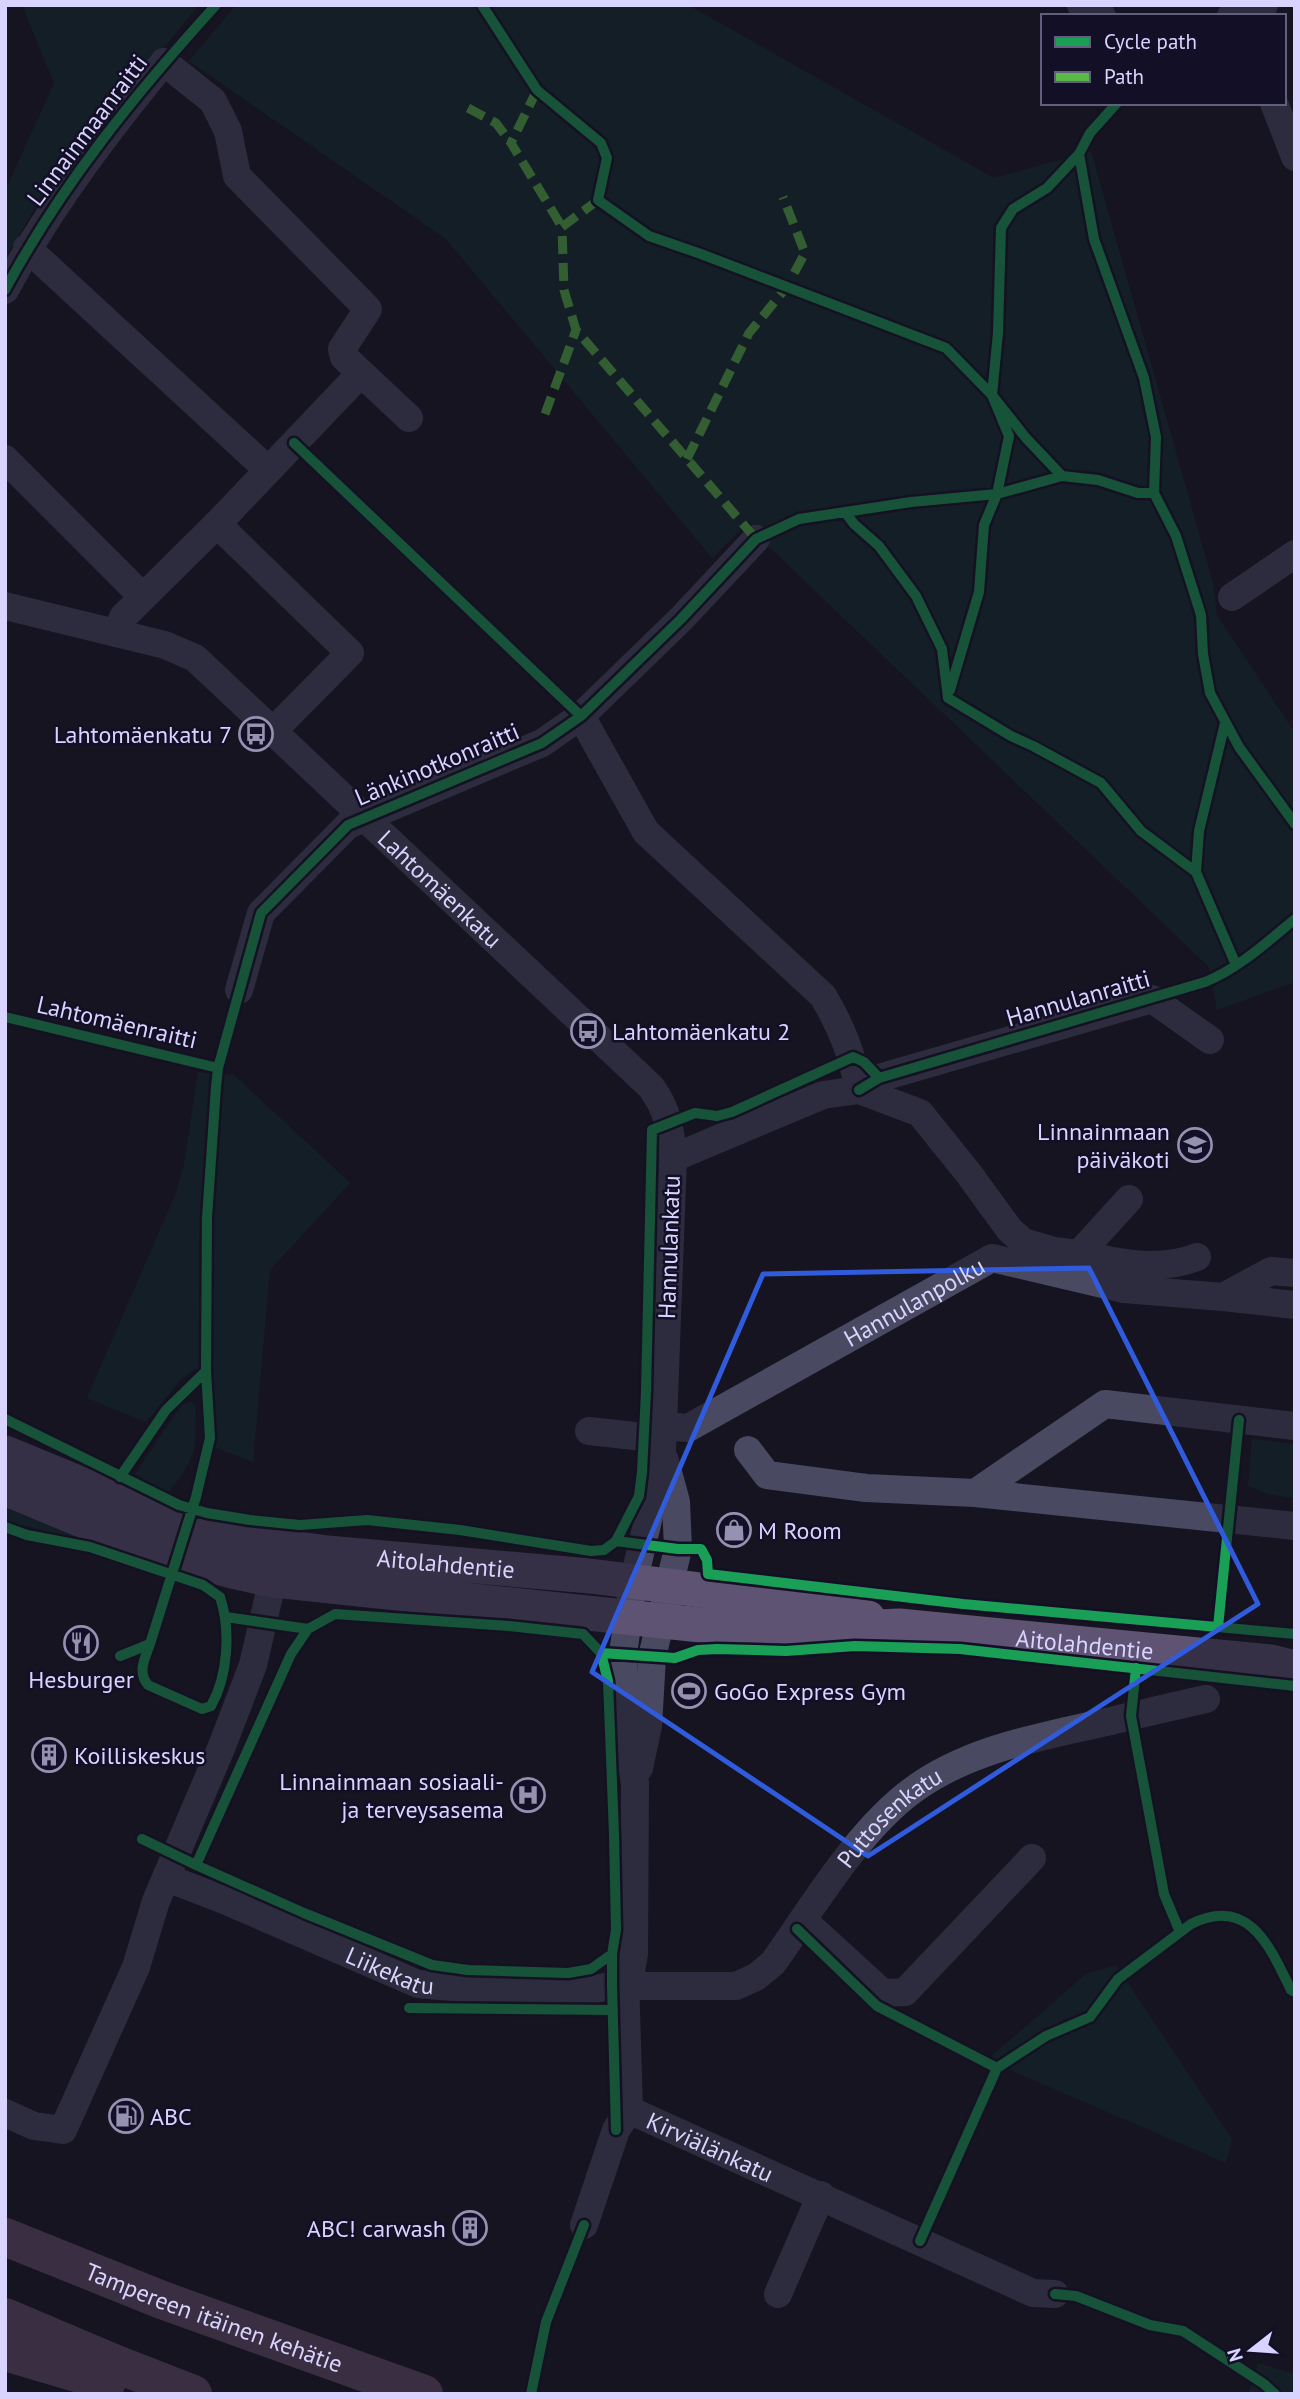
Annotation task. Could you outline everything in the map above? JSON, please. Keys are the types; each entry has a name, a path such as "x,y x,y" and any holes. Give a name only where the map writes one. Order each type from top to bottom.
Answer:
{"highway":[{"name":"Tampereen itäinen kehätie","path":"5,2237 162,2300 425,2394"},
{"path":"5,2317 193,2394"},
{"path":"5,2352 152,2394"}],"main road":[{"name":"Aitolahdentie","path":"5,1452 117,1499 249,1542 276,1564 644,1619 819,1630 899,1626 1287,1663"},
{"name":"Aitolahdentie","path":"5,1488 103,1530 243,1575 276,1564 590,1576 819,1605 899,1626"}],"street":[{"path":"1081,5 1098,14"},
{"name":"Linnainmaanraitti","path":"5,290 27,248 111,128 164,62 214,101 228,131 237,176 368,309 342,349 344,357 361,373"},
{"path":"1275,105 1295,157"},
{"path":"27,248 268,470"},
{"path":"117,633 123,617 361,373 409,418"},
{"path":"5,458 143,597"},
{"path":"216,524 350,653 274,730"},
{"name":"Länkinotkonraitti","path":"239,990 261,914 348,825 542,743 581,716 681,620 757,539"},
{"path":"1232,597 1295,554"},
{"name":"Lahtomäenkatu","path":"5,606 165,645 195,658 651,1087 662,1102 670,1123 673,1158"},
{"path":"581,716 646,832 823,996 853,1057 859,1090 920,1113 1009,1228 1023,1242 1054,1251 1144,1266 1185,1262 1197,1257"},
{"name":"Hannulanraitti","path":"859,1090 879,1078 1152,999 1210,1040"},
{"name":"Hannulankatu","path":"644,1619 633,1583 656,1491 663,1439 673,1158 823,1094 859,1090"},
{"path":"1079,1254 1129,1199"},
{"name":"Hannulanpolku","path":"589,1431 663,1439 688,1428 992,1258 1124,1289 1295,1305"},
{"path":"1223,1297 1271,1270 1295,1273"},
{"path":"975,1493 1105,1404 1295,1426"},
{"name":"Hannulankatu","path":"644,1619 669,1587 678,1549 676,1502 663,1439"},
{"path":"748,1450 767,1475 866,1488 975,1493 1295,1526"},
{"path":"5,2113 34,2126 63,2130 135,1967 156,1901 253,1665 276,1564"},
{"name":"Kirviälänkatu","path":"644,1619 652,1657 648,1726 635,1783 634,1954 631,1971 625,1978 629,2109 1034,2293 1055,2294"},
{"name":"Puttosenkatu","path":"625,1978 637,1986 736,1986 756,1977 772,1963 862,1839 887,1812 914,1789 964,1760 1041,1735 1206,1699"},
{"path":"803,1920 883,1993 905,1992 1032,1858"},
{"name":"Liikekatu","path":"167,1878 418,1984 443,1987 593,1990 625,1978"},
{"path":"584,2224 616,2130 629,2109"},
{"path":"778,2294 821,2195"}],"highlighted area":[{"path":"1089,1268 1258,1604 868,1856 592,1672 763,1274"}],"green space":[{"path":"22,5 199,5 33,211 5,259 5,191 54,83"},
{"path":"236,5 688,5 994,178 1091,151 1213,583 1217,615 1295,733 1295,982 1217,1010 1209,967 768,546 749,521 712,558 446,239 189,61"},
{"path":"198,1072 234,1075 350,1183 270,1270 253,1462 205,1444 211,1373 195,1369 181,1379 146,1422 87,1398 176,1193 184,1164"},
{"path":"191,1401 195,1405 196,1421 193,1453 167,1494 135,1474 181,1406"},
{"path":"1252,1439 1295,1444 1295,1498 1271,1495 1248,1486"},
{"path":"5,1502 86,1536 83,1540 5,1521"},
{"path":"1116,1965 1232,2139 1226,2163 987,2060 1086,1974"},
{"path":"1258,2363 1295,2374 1295,2394 1248,2394"}],"marked path":[{"path":"537,90 511,143 562,227"},
{"path":"468,108 496,123 511,143"},
{"path":"687,459 749,333 786,288 805,253 783,197"},
{"path":"598,200 562,227 564,290 576,330 756,539"},
{"path":"545,414 576,330"}],"cycle path":[{"path":"5,290 75,177 129,106 216,5"},
{"path":"482,5 537,90 601,143 607,158 598,200 649,236 946,348 992,395 998,333 1001,228 1013,209 1047,188 1079,154"},
{"path":"1115,105 1090,133 1079,154 1094,239 1144,378 1156,437 1154,493 1176,536 1201,615 1203,654 1210,693 1239,747 1295,824"},
{"path":"950,690 979,592 984,525 997,494 1009,436 992,395 1026,438 1062,476"},
{"path":"294,443 581,716"},
{"path":"120,1656 150,1644 196,1497 210,1438 206,1371 207,1218 216,1087 218,1068 261,913 348,825 542,743 581,716 681,619 756,539 799,519 911,502 997,494 1062,476 1098,480 1138,493 1154,493"},
{"path":"845,512 854,524 879,546 916,596 942,649 948,698 1011,736 1101,783 1141,831 1196,872 1236,965"},
{"path":"1196,872 1199,831 1225,723"},
{"path":"859,1090 879,1078 1205,982 1241,962 1295,919"},
{"name":"Lahtomäenraitti","path":"5,1017 218,1068"},
{"path":"616,1541 639,1496 642,1472 652,1130 695,1113 717,1116 732,1112 853,1057 864,1062 879,1078"},
{"path":"120,1477 166,1410 206,1371"},
{"path":"5,1419 179,1505 207,1513 300,1525 367,1520 460,1530 591,1551 604,1550 616,1541 678,1549 701,1549 707,1560 708,1574 963,1604 1295,1634"},
{"path":"1218,1627 1239,1420"},
{"path":"5,1527 27,1535 90,1547 203,1585 220,1597 226,1624 226,1653 221,1681 211,1706 202,1709 148,1685 142,1670 150,1644"},
{"path":"226,1617 308,1629 335,1614 509,1626 583,1634 601,1653 675,1658 698,1650 717,1649 786,1651 855,1646 960,1649 1295,1686"},
{"path":"142,1839 196,1865 291,1654 308,1629"},
{"path":"601,1653 608,1681 614,1834 616,1930 612,1954 612,1985 616,2130"},
{"path":"1136,1668 1131,1716 1164,1894 1180,1932"},
{"path":"196,1865 432,1965 468,1970 568,1973 591,1969 612,1954"},
{"path":"920,2241 997,2068 1046,2036 1090,2017 1118,1979 1191,1924 1211,1917 1228,1916 1243,1921 1255,1930 1265,1943 1291,1990 1295,1992"},
{"path":"797,1929 877,2006 997,2068"},
{"path":"409,2008 613,2010"},
{"path":"531,2394 546,2322 584,2225"},
{"path":"1055,2294 1076,2296 1150,2325 1183,2331 1275,2394"}],"place":[{"name":"Lahtomäenkatu 7","path":"256,734"},
{"name":"Lahtomäenkatu 2","path":"588,1031"},
{"name":"Linnainmaan päiväkoti","path":"1195,1145"},
{"name":"M Room","path":"734,1530"},
{"name":"Hesburger","path":"81,1643"},
{"name":"GoGo Express Gym","path":"689,1691"},
{"name":"Koilliskeskus","path":"49,1755"},
{"name":"Linnainmaan sosiaali- ja terveysasema","path":"528,1795"},
{"name":"ABC","path":"126,2116"},
{"name":"ABC! carwash","path":"470,2228"}]}
